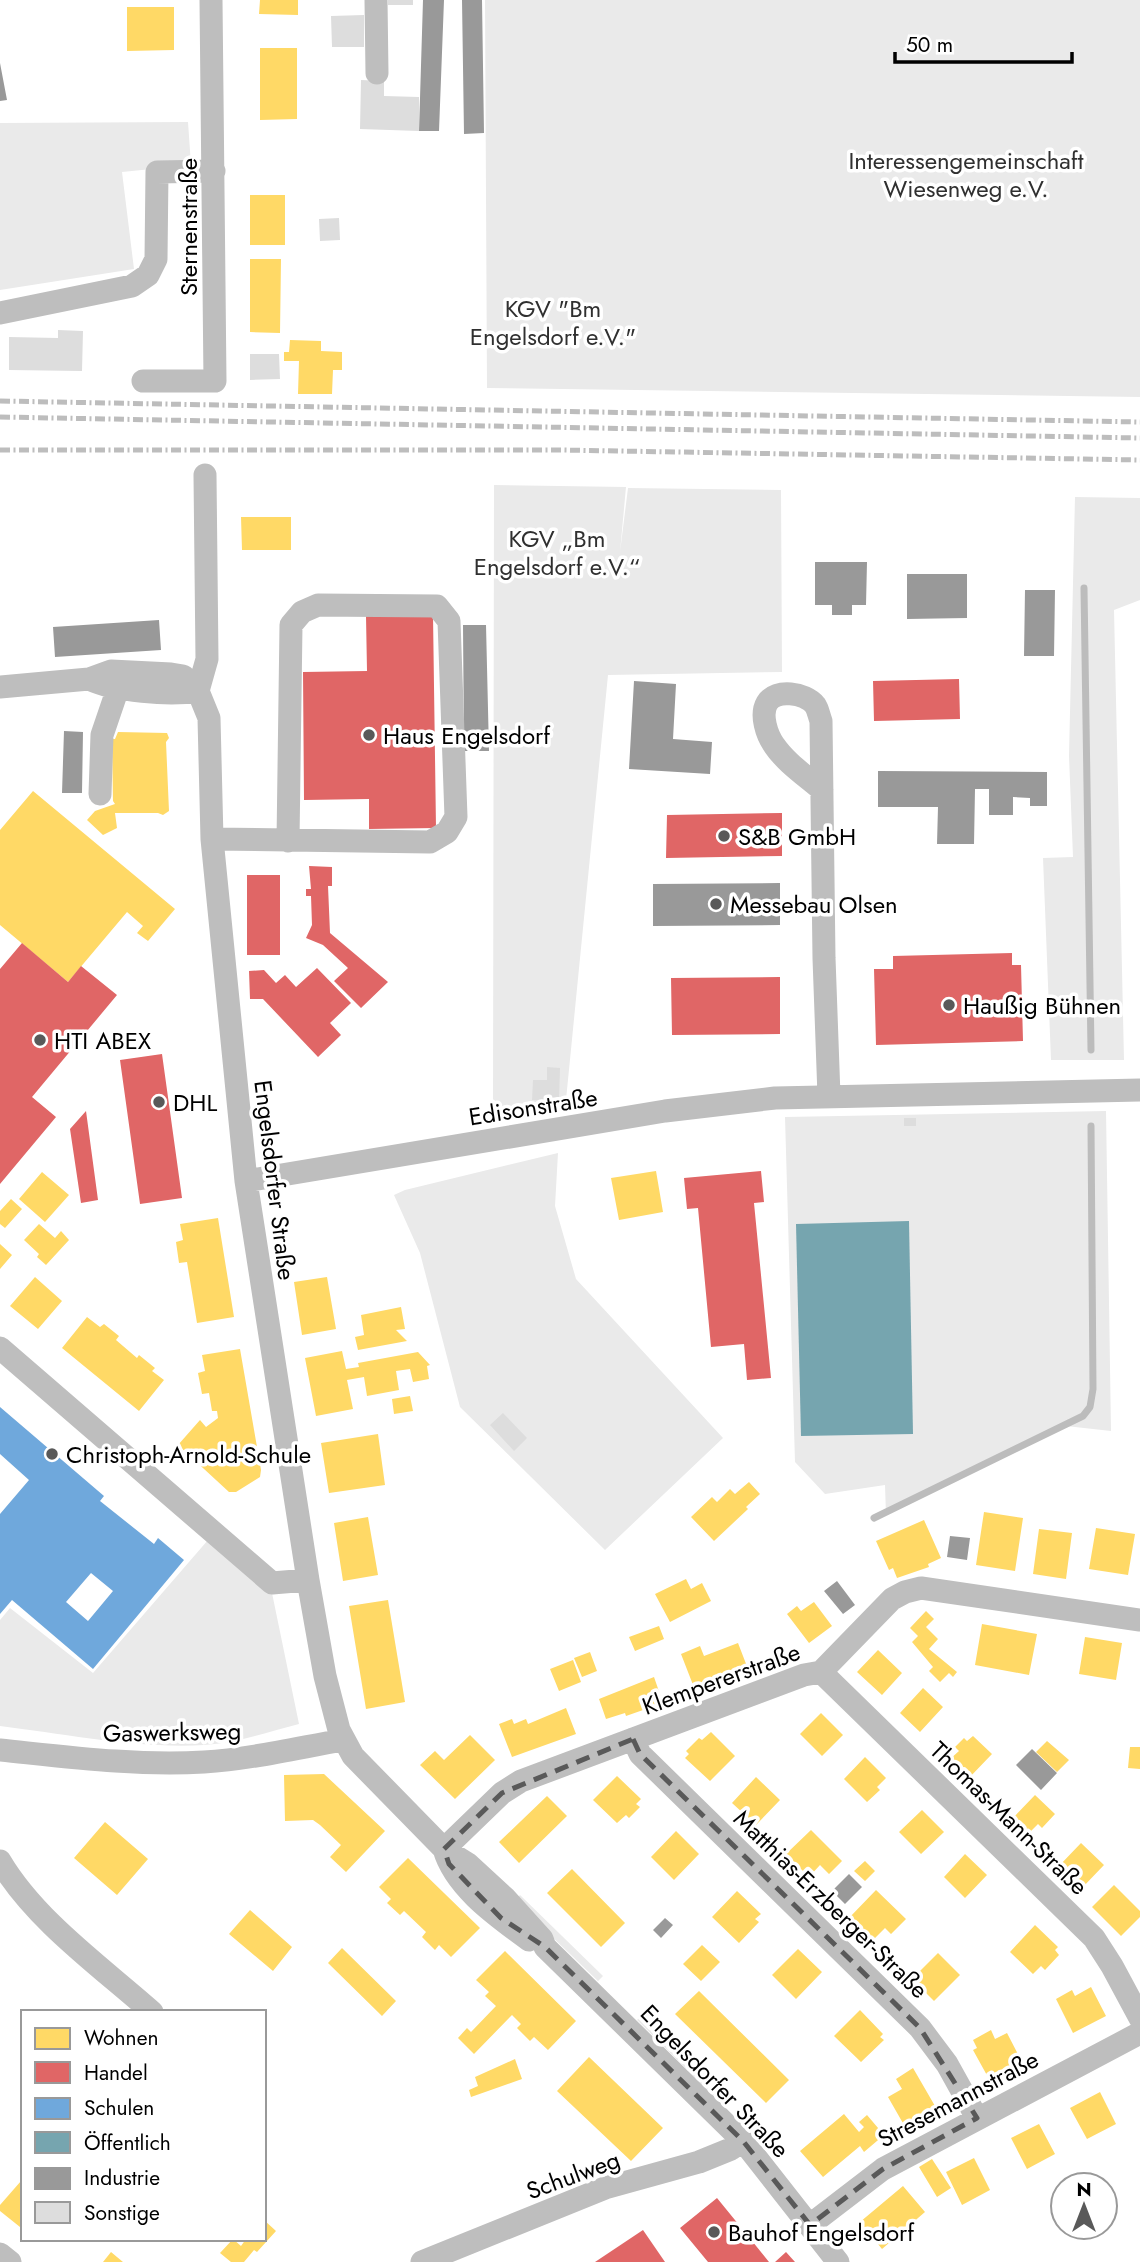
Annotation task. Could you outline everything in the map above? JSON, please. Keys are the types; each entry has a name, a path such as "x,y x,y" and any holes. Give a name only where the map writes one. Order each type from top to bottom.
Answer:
{"street":[{"name":"Sternenstraße","path":"143,381 215,381 211,0"},
{"path":"376,0 377,73"},
{"path":"0,313 132,286 148,275 156,259 157,173 214,171"},
{"path":"198,691 207,659 205,475"},
{"path":"212,839 288,841 430,842 447,832 456,817 449,621 437,606 318,605 302,612 291,625 288,841"},
{"path":"0,687 89,679 111,671 149,671 183,676 198,691"},
{"path":"89,679 103,686 118,688 179,694 198,691"},
{"path":"100,794 102,735 118,688"},
{"name":"Engelsdorfer Straße","path":"198,691 209,718 212,839 246,1181 308,1580 325,1676 343,1740 352,1756 444,1849 449,1864 471,1891 525,1938 536,1946 545,1947 743,2141 838,2262"},
{"path":"822,790 829,1096"},
{"name":"Edisonstraße","path":"246,1181 665,1111 775,1098 1140,1090"},
{"path":"0,1348 272,1583 308,1580"},
{"name":"Klempererstraße","path":"444,1849 502,1793 521,1782 804,1675 821,1672 892,1599 905,1592 921,1588 1140,1620"},
{"name":"Thomas-Mann-Straße","path":"821,1672 1094,1938 1140,2018"},
{"name":"Matthias-Erzberger-Straße","path":"633,1739 640,1754 920,2028 947,2064 977,2118"},
{"name":"Gaswerksweg","path":"0,1750 139,1763 204,1762 253,1757 343,1740"},
{"path":"0,1861 13,1883 32,1906 150,2010"},
{"name":"Stresemannstraße","path":"810,2225 883,2169 1140,2033"},
{"name":"Schulweg","path":"422,2262 606,2188 699,2162 732,2149 743,2141"},
{"path":"0,2254 10,2262"}],"highlighted area":[{"path":"633,1739 640,1754 920,2028 977,2118 883,2169 810,2225 743,2141 545,1947 501,1918 449,1864 444,1849 502,1793"}],"green space":[{"name":"Interessengemeinschaft Wiesenweg e.V.","path":"485,0 1140,0 1140,397 487,388"},
{"path":"188,122 191,165 122,172 134,269 0,290 0,123"},
{"name":"KGV „Bm Engelsdorf e.V.“","path":"494,485 626,487 620,552 628,488 781,490 782,672 608,675 566,1100 493,1111"},
{"path":"1075,497 1140,498 1140,600 1114,610 1124,1060 1051,1060 1043,858 1073,857 1069,756"},
{"path":"1106,1111 1111,1431 1066,1426 886,1515 885,1485 825,1494 795,1462 785,1117"},
{"path":"558,1153 555,1206 576,1279 723,1438 605,1550 460,1407 420,1253 394,1195 405,1190"},
{"path":"208,1540 272,1593 299,1724 228,1742 179,1746 128,1743 0,1726 0,1620 10,1608 93,1673"},
{"path":"520,1895 603,1976 598,1981 515,1901"},
{"path":"643,2014 730,2099 724,2106 637,2020"}],"building: Wohnen":[{"path":"260,0 298,0 298,15 259,14"},
{"path":"127,7 174,7 174,50 127,51"},
{"path":"260,48 297,48 297,119 260,120"},
{"path":"250,195 285,195 285,245 250,245"},
{"path":"250,259 281,259 280,333 250,332"},
{"path":"290,340 321,341 321,351 342,352 342,370 333,370 332,394 298,394 299,361 284,361 284,352 289,352"},
{"path":"241,517 291,517 291,550 242,550"},
{"path":"118,732 167,733 169,811 163,815 115,813 117,828 103,835 87,820 95,811 115,804 112,739 115,739"},
{"path":"33,791 175,909 148,941 137,933 143,926 127,912 68,982 0,925 0,830"},
{"path":"656,1171 663,1212 619,1220 611,1178"},
{"path":"42,1172 69,1195 45,1222 19,1199"},
{"path":"11,1199 22,1209 5,1228 0,1224 0,1211"},
{"path":"218,1218 234,1317 197,1323 187,1262 179,1263 176,1242 183,1240 180,1224"},
{"path":"39,1224 55,1238 61,1231 69,1240 46,1265 24,1240"},
{"path":"0,1244 12,1255 0,1269"},
{"path":"35,1277 62,1301 38,1329 10,1306"},
{"path":"327,1277 336,1329 302,1335 294,1282"},
{"path":"401,1307 405,1329 396,1330 407,1341 358,1350 355,1337 364,1335 361,1315"},
{"path":"87,1317 100,1327 104,1324 119,1336 116,1340 137,1358 139,1355 155,1368 152,1371 164,1380 139,1411 62,1348"},
{"path":"240,1349 261,1470 260,1477 236,1492 229,1492 178,1445 200,1420 206,1427 218,1418 217,1411 212,1411 209,1393 202,1394 198,1373 205,1371 202,1355"},
{"path":"342,1351 346,1369 359,1367 358,1363 418,1352 430,1365 427,1366 429,1379 413,1382 410,1369 396,1371 399,1390 367,1396 364,1377 347,1380 353,1409 316,1416 305,1358"},
{"path":"410,1396 413,1411 394,1414 392,1399"},
{"path":"378,1434 385,1485 329,1493 321,1443"},
{"path":"749,1482 760,1494 714,1541 691,1517 712,1497 717,1502 730,1489 735,1494"},
{"path":"984,1512 1023,1518 1015,1571 976,1565"},
{"path":"368,1517 378,1575 343,1581 334,1523"},
{"path":"924,1520 941,1558 928,1564 929,1567 897,1578 893,1568 889,1570 876,1541"},
{"path":"1096,1528 1135,1534 1128,1575 1089,1569"},
{"path":"1039,1529 1072,1533 1066,1579 1033,1574"},
{"path":"686,1579 691,1589 702,1583 711,1601 670,1622 655,1594"},
{"path":"388,1600 405,1702 366,1709 349,1606"},
{"path":"814,1602 832,1626 809,1643 787,1614 797,1606 801,1611"},
{"path":"926,1611 934,1619 926,1627 938,1639 929,1649 957,1672 953,1677 949,1673 940,1682 929,1671 933,1667 912,1642 918,1636 910,1628"},
{"path":"982,1624 1037,1634 1029,1675 975,1665"},
{"path":"659,1626 664,1639 635,1651 629,1637"},
{"path":"1085,1637 1122,1643 1116,1680 1079,1674"},
{"path":"738,1643 748,1669 695,1690 681,1654 700,1646 704,1656"},
{"path":"878,1650 902,1673 882,1695 857,1672"},
{"path":"590,1652 597,1671 582,1677 574,1658"},
{"path":"573,1660 581,1682 559,1691 550,1669"},
{"path":"654,1677 663,1703 626,1716 625,1713 606,1719 599,1699"},
{"path":"923,1688 943,1707 920,1732 900,1713"},
{"path":"566,1708 576,1734 512,1757 499,1724 512,1719 514,1724 526,1719 528,1724"},
{"path":"821,1713 843,1735 822,1756 800,1734"},
{"path":"711,1732 735,1756 710,1781 685,1758 689,1754 686,1751 699,1738 702,1740"},
{"path":"470,1735 495,1760 455,1799 420,1765 435,1751 444,1760"},
{"path":"973,1736 992,1754 968,1779 949,1760 959,1751 955,1747 964,1738 967,1741"},
{"path":"1047,1741 1069,1760 1057,1772 1036,1752"},
{"path":"1130,1747 1140,1747 1140,1769 1128,1768"},
{"path":"865,1757 886,1778 877,1787 880,1790 867,1802 844,1779"},
{"path":"324,1774 385,1831 346,1872 330,1857 341,1845 320,1825 313,1820 285,1821 284,1775"},
{"path":"617,1776 641,1799 636,1804 640,1807 629,1818 626,1815 617,1823 593,1800"},
{"path":"756,1777 780,1800 756,1825 732,1803"},
{"path":"1035,1795 1055,1814 1042,1828 1038,1824 1027,1835 1011,1820"},
{"path":"547,1796 567,1816 519,1863 499,1842"},
{"path":"922,1810 944,1832 921,1854 899,1832"},
{"path":"105,1822 148,1859 117,1895 74,1858"},
{"path":"811,1830 842,1861 829,1874 820,1865 809,1877 786,1854"},
{"path":"676,1831 699,1854 674,1880 651,1857"},
{"path":"1081,1843 1104,1865 1081,1889 1058,1867"},
{"path":"965,1854 987,1875 965,1898 944,1877"},
{"path":"408,1858 480,1928 451,1957 439,1945 435,1950 422,1937 426,1932 404,1911 400,1915 387,1903 391,1899 379,1887"},
{"path":"865,1861 875,1871 865,1881 854,1871"},
{"path":"572,1869 625,1923 601,1947 547,1893"},
{"path":"1114,1885 1140,1911 1140,1917 1121,1936 1092,1907"},
{"path":"876,1890 906,1919 891,1934 885,1928 871,1942 848,1919"},
{"path":"737,1891 761,1914 755,1919 759,1922 739,1943 712,1917"},
{"path":"250,1910 292,1947 273,1971 229,1934"},
{"path":"1035,1925 1058,1947 1055,1950 1059,1955 1045,1970 1041,1966 1033,1974 1010,1952"},
{"path":"702,1945 720,1962 701,1981 683,1964"},
{"path":"342,1948 396,2001 382,2016 328,1963"},
{"path":"798,1949 822,1972 796,1999 772,1975"},
{"path":"505,1951 576,2021 548,2050 534,2037 530,2041 517,2028 521,2024 512,2015 474,2054 458,2038 467,2028 471,2032 496,2006 485,1996 489,1992 476,1980"},
{"path":"938,1953 960,1975 934,2001 912,1979"},
{"path":"1091,1987 1106,2016 1073,2033 1056,1999 1072,1990 1075,1996"},
{"path":"699,1991 789,2080 766,2103 675,2014"},
{"path":"860,2010 883,2034 880,2037 884,2040 861,2062 834,2036"},
{"path":"991,2030 995,2039 1007,2033 1022,2062 989,2079 973,2050 977,2048 973,2040"},
{"path":"589,2057 663,2128 631,2161 557,2091"},
{"path":"515,2059 522,2079 471,2097 469,2090 478,2086 475,2077"},
{"path":"913,2068 935,2106 933,2107 936,2113 917,2124 914,2119 904,2125 888,2097 902,2089 896,2079"},
{"path":"1100,2092 1116,2124 1087,2139 1070,2108"},
{"path":"844,2114 859,2132 864,2127 859,2122 867,2115 884,2135 864,2152 860,2146 823,2177 800,2151"},
{"path":"1039,2124 1055,2154 1027,2169 1011,2138"},
{"path":"974,2158 990,2190 962,2205 946,2172"},
{"path":"932,2159 951,2188 937,2197 919,2167"},
{"path":"21,2181 20,2227 0,2211 0,2205"},
{"path":"903,2186 925,2212 882,2249 860,2222"},
{"path":"266,2222 276,2231 257,2252 254,2250 244,2262 231,2262 220,2253 231,2241 241,2246 245,2241 266,2241"},
{"path":"111,2252 123,2262 103,2262"}],"building: Handel":[{"name":"Haus Engelsdorf","path":"433,615 436,828 369,829 369,799 304,800 303,672 367,671 366,616"},
{"path":"959,679 960,719 874,721 873,681"},
{"name":"S&B GmbH","path":"782,813 782,856 666,858 667,815"},
{"path":"309,866 332,867 332,886 328,886 330,933 388,982 361,1008 334,981 348,968 323,945 306,938 312,925 311,896 306,896 306,889 311,889"},
{"path":"247,875 280,875 280,955 247,955"},
{"name":"HTI ABEX","path":"22,943 68,982 81,966 117,995 32,1097 56,1117 0,1184 0,969"},
{"name":"Haußig Bühnen","path":"1012,953 1012,965 1021,965 1023,1041 876,1045 874,969 893,969 893,956"},
{"path":"317,968 351,1003 330,1023 341,1035 318,1057 263,999 250,999 249,971 264,970 276,983 285,975 296,987"},
{"path":"780,977 780,1034 672,1035 671,978"},
{"path":"162,1054 182,1198 140,1204 120,1060"},
{"path":"86,1111 98,1200 81,1203 70,1129"},
{"path":"761,1171 764,1202 754,1203 771,1378 747,1380 744,1344 711,1347 698,1208 687,1209 684,1178"},
{"name":"Bauhof Engelsdorf","path":"717,2198 769,2262 708,2262 680,2228"},
{"path":"643,2230 665,2262 595,2262"},
{"path":"786,2252 795,2262 775,2262"}],"building: Schulen":[{"name":"Christoph-Arnold-Schule","path":"0,1407 104,1496 100,1501 154,1544 158,1538 184,1560 93,1669 12,1600 0,1614 0,1514 29,1480 0,1454","holes":["91,1573 113,1591 88,1621 66,1602"]}],"building: Öffentlich":[{"path":"909,1221 913,1434 801,1436 796,1224"}],"building: Industrie":[{"path":"423,0 444,0 439,131 419,131"},
{"path":"462,0 482,0 484,133 464,134"},
{"path":"0,63 7,100 0,101"},
{"path":"815,562 867,562 866,605 852,605 852,615 832,615 832,605 815,605"},
{"path":"907,574 967,574 967,618 907,619"},
{"path":"1025,590 1055,590 1054,656 1024,656"},
{"path":"159,620 161,650 55,657 53,627"},
{"path":"463,625 486,625 489,751 464,751"},
{"path":"634,681 676,684 673,739 712,742 710,774 629,769"},
{"path":"64,731 83,732 82,793 62,793"},
{"path":"878,771 1047,772 1047,806 1030,806 1030,798 1013,797 1013,815 989,815 989,789 975,789 974,844 937,844 938,807 878,807"},
{"name":"Messebau Olsen","path":"780,883 780,925 653,926 653,884"},
{"path":"950,1536 970,1538 967,1560 947,1557"},
{"path":"837,1581 855,1605 843,1614 824,1591"},
{"path":"1032,1749 1057,1773 1041,1790 1016,1765"},
{"path":"849,1874 862,1887 845,1904 832,1891"},
{"path":"665,1918 673,1925 661,1938 653,1930"}],"building: Sonstige":[{"path":"388,0 413,0 413,5 388,5"},
{"path":"364,15 364,47 332,47 331,16"},
{"path":"361,80 384,81 384,96 419,97 419,131 360,129"},
{"path":"339,218 340,240 320,241 319,219"},
{"path":"58,330 83,331 82,371 9,370 9,337 58,338"},
{"path":"250,354 279,354 280,379 250,380"},
{"path":"547,1067 560,1068 559,1101 532,1100 533,1080 547,1080"},
{"path":"904,1118 916,1118 916,1126 904,1126"},
{"path":"503,1413 527,1438 514,1451 490,1425"}],"waterway":[{"path":"1084,588 1091,1050"},
{"path":"874,1518 1083,1416 1090,1407 1093,1389 1091,1126"}],"railway":[{"path":"0,401 1140,422"},
{"path":"0,417 1140,438"},
{"path":"0,450 561,450 1140,460"}],"place":[{"name":"Haus Engelsdorf","path":"369,735"},
{"name":"S&B GmbH","path":"724,836"},
{"name":"Messebau Olsen","path":"716,904"},
{"name":"Haußig Bühnen","path":"949,1005"},
{"name":"HTI ABEX","path":"40,1040"},
{"name":"DHL","path":"159,1102"},
{"name":"Christoph-Arnold-Schule","path":"52,1454"},
{"name":"Bauhof Engelsdorf","path":"714,2232"}],"park label":[{"name":"KGV \"Bm Engelsdorf e.V.\"","path":"553,322"}]}
